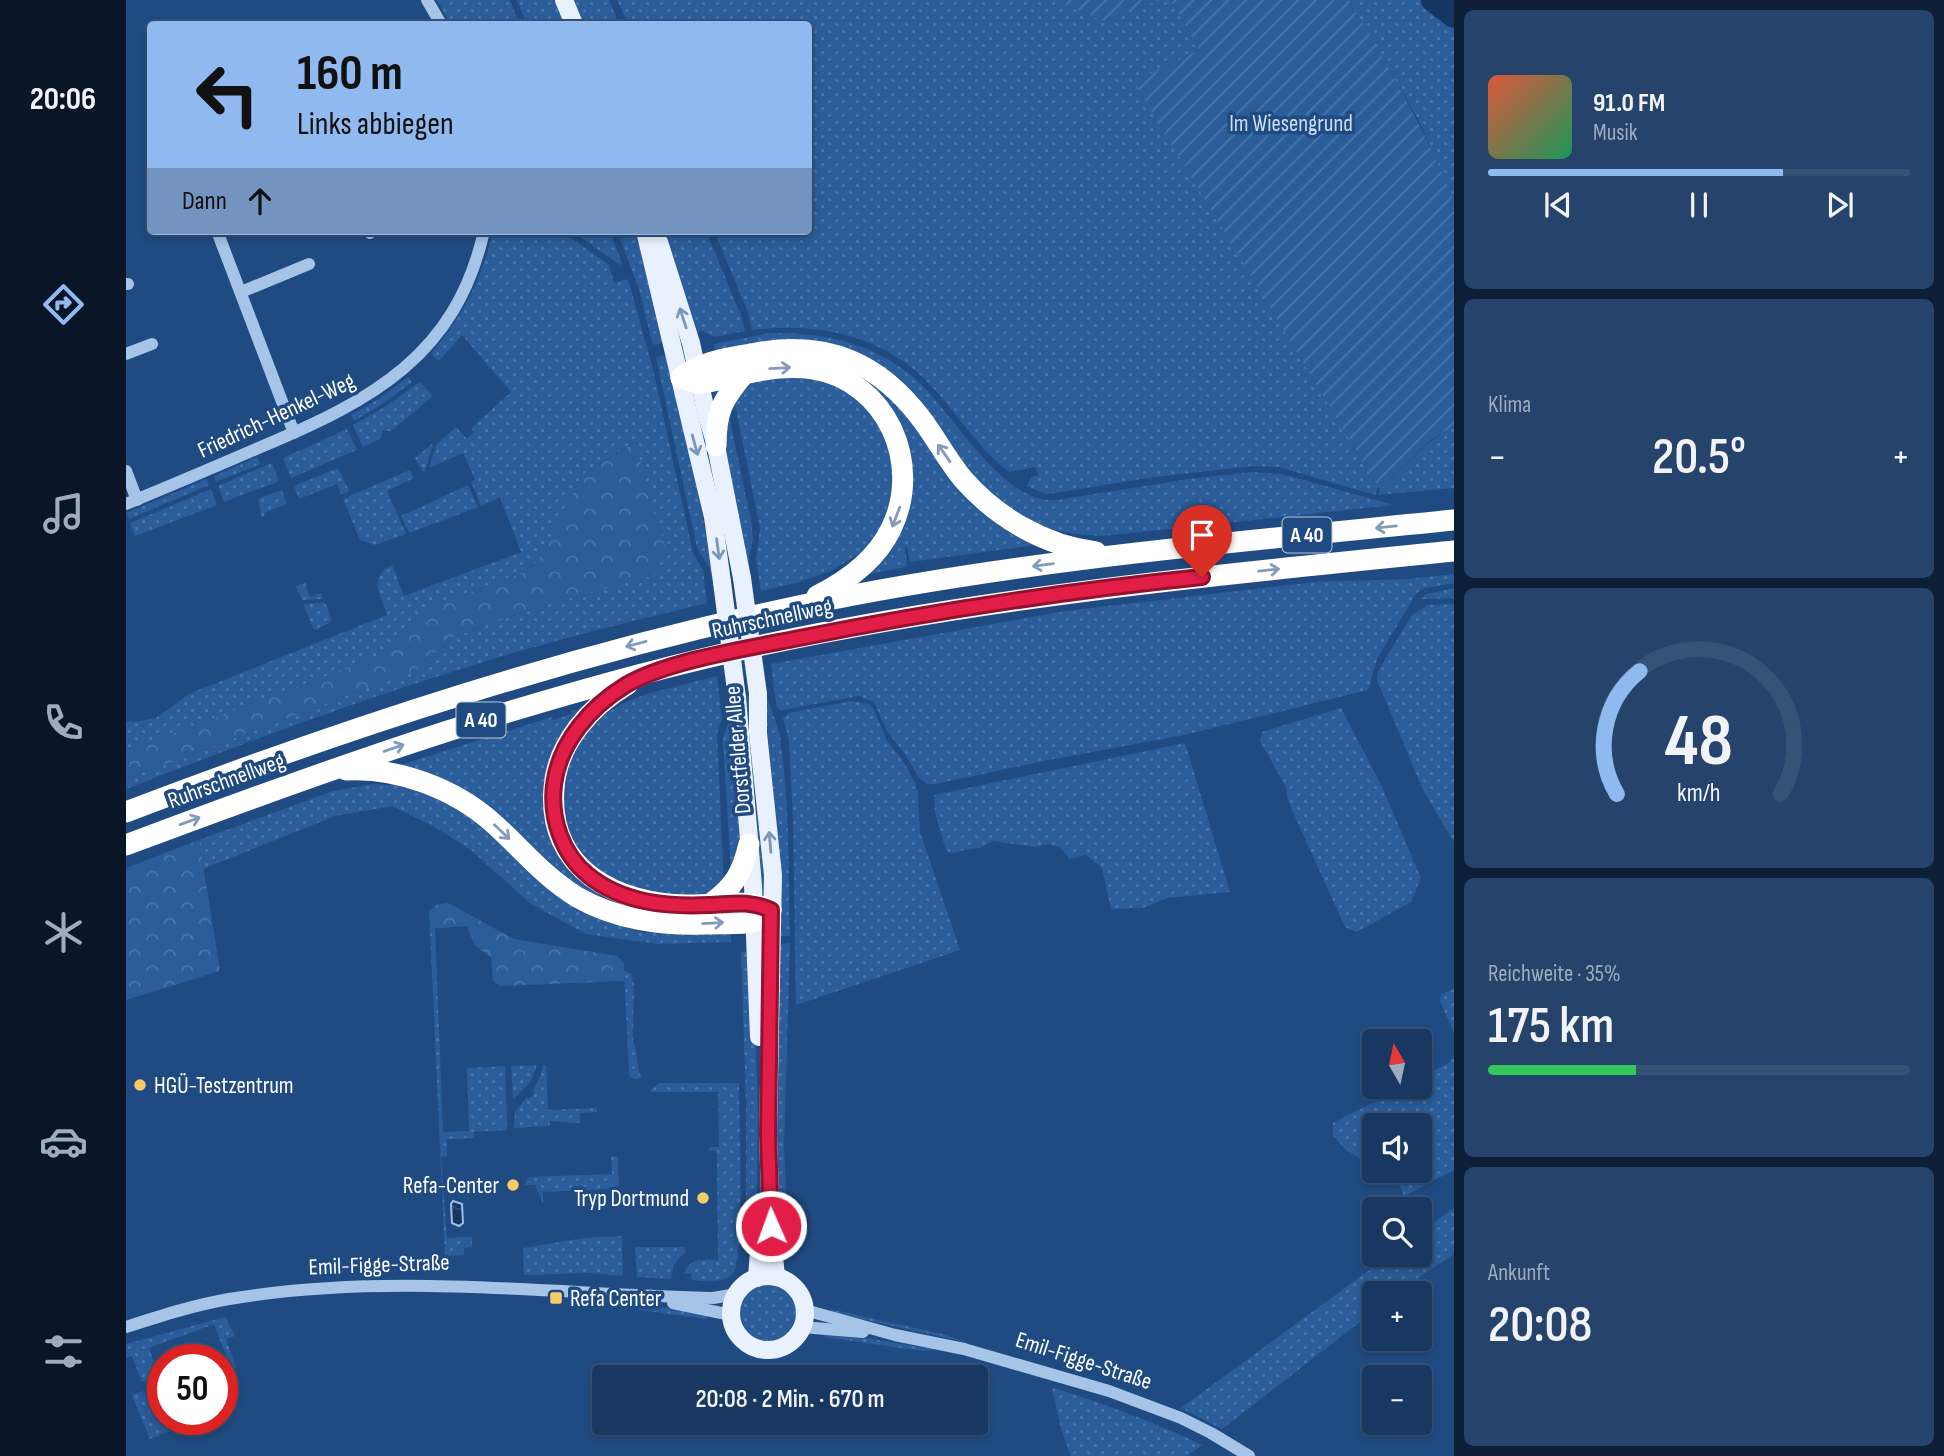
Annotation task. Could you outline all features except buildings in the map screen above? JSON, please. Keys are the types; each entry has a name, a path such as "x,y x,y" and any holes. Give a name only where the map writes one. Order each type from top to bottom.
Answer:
{"highway":[{"path":"693,376 775,350 819,351 851,360 896,388 962,478 980,497 1009,519 1037,535 1072,547 1092,552 1136,554"},
{"path":"693,376 744,374 778,368 812,369 847,380 868,396 887,417 898,439 903,466 903,488 898,513 882,544 867,562 849,577 830,589 779,610"},
{"path":"716,446 716,425 720,408 744,374"},
{"name":"Ruhrschnellweg","path":"126,812 340,733 458,695 637,644 779,610 916,584 1136,554 1454,520"},
{"name":"Ruhrschnellweg","path":"126,845 306,778 511,710 659,670 782,641 1007,601 1177,579 1454,551"},
{"path":"659,670 616,692 594,710 562,753 556,769 553,798 561,837 576,862 588,875 608,889 629,898 760,911"},
{"path":"306,778 337,771 371,771 419,782 447,793 493,823 558,884 601,909 651,922 687,925 760,911"},
{"path":"709,905 722,896 738,877 749,844"}],"main road":[{"path":"564,0 573,21"},
{"name":"Dorstfelder Allee","path":"646,235 716,446 742,578 758,694 758,733 773,875 760,911 762,1157 761,1242 757,1278"},
{"name":"Dorstfelder Allee","path":"656,235 691,343 691,432 713,517 737,698 749,844 760,911 771,1226 776,1277"},
{"path":"776,1277 796,1288 803,1318 791,1341 781,1347 757,1347 740,1336 732,1315 732,1305 744,1284 757,1278 776,1277"}],"street":[{"path":"427,0 439,21"},
{"path":"219,235 294,433"},
{"name":"Friedrich-Henkel-Weg","path":"132,502 294,433 343,410 377,390 413,361 448,321 464,292 483,235"},
{"path":"241,292 309,264"},
{"path":"126,354 152,344"},
{"path":"126,471 132,502"},
{"name":"Emil-Figge-Straße","path":"126,1327 226,1300 326,1289 463,1286 638,1296 713,1298 737,1294"},
{"name":"Emil-Figge-Straße","path":"638,1296 732,1315"},
{"name":"Emil-Figge-Straße","path":"803,1318 964,1349 1108,1391 1181,1418 1249,1456"}],"green space":[{"path":"437,0 510,0 518,21 448,21"},
{"path":"517,0 557,0 566,21 526,21"},
{"path":"573,0 609,0 618,21 581,21"},
{"path":"617,0 1053,0 1104,21 1160,0 1171,0 1199,50 1135,82 1378,487 1375,495 1279,467 1252,466 1148,478 1046,494 1027,486 1031,477 1038,476 1036,467 1009,472 980,444 937,392 898,358 853,337 829,331 804,328 752,330 748,312 716,235 812,235 812,21 627,21"},
{"path":"1053,0 1160,0 1104,21"},
{"name":"Im Wiesengrund","path":"1171,0 1349,0 1405,98 1454,200 1454,426 1428,442 1380,490 1134,82 1199,50"},
{"path":"1349,0 1454,0 1454,200 1418,119"},
{"path":"492,235 567,235 609,265 614,283 628,279 653,369 693,553 703,570 707,603 553,642 419,682 292,726 126,789 126,779 415,670 454,637 534,608 665,546 634,442 582,475 538,561 522,573 433,605 388,653 126,751 126,721 156,718 189,694 387,615 379,594 378,581 384,570 392,565 404,596 521,552 500,497 481,506 471,482 475,479 463,453 429,468 436,445 456,427 467,439 474,432 471,428 511,392 462,335 439,361 431,354 462,311 483,266"},
{"path":"578,235 611,235 622,264"},
{"path":"619,235 637,235 665,342 654,345 651,339 639,289"},
{"path":"661,235 708,235 745,331 715,337 701,331 694,334"},
{"path":"770,333 831,338 886,358 919,382 999,474 1018,489 1037,498 1057,500 1251,472 1282,474 1394,505 1103,536 1049,529 1028,521 992,499 898,383 716,353 714,344"},
{"path":"668,355 690,450 715,584 710,569 697,548 656,357"},
{"path":"800,357 878,383 1036,545 910,562 905,547 905,567 869,574 865,572 913,474 911,454 897,419 886,402"},
{"path":"793,373 849,389 886,427 899,483 881,537 862,552 831,571 761,591 756,560 760,528 733,395 744,383"},
{"path":"408,377 412,382 354,421 351,415 379,399"},
{"path":"420,382 433,396 391,431 383,430 380,439 363,447 353,425"},
{"path":"728,411 751,520 753,539 748,562 749,576 723,434"},
{"path":"1454,426 1454,488 1378,495 1428,443"},
{"path":"347,429 357,450 291,478 283,458"},
{"path":"635,442 665,546 655,575 534,608 454,637 415,670 126,779 126,751 387,653 433,605 522,573 538,561 582,475"},
{"path":"433,445 424,473 415,458"},
{"path":"257,457 260,464 216,482 214,476"},
{"path":"272,463 279,481 224,502 218,486"},
{"path":"338,468 349,491 341,495 337,484 299,499 294,486"},
{"path":"410,470 414,478 387,491 406,534 375,545 360,540 343,499"},
{"path":"207,479 209,485 129,519 126,513"},
{"path":"468,485 478,507 409,533 401,516"},
{"path":"211,489 217,505 135,536 130,523"},
{"path":"282,490 287,504 264,513 265,516 262,517 258,499"},
{"path":"1454,574 1454,583 1421,589 1416,594 1377,659 1368,690 1184,735 935,784 927,784 919,778 887,731 874,702 859,696 782,710 778,709 776,703 771,664 1065,611 1316,582 1408,579"},
{"path":"305,583 310,597 321,593 323,599 302,600 296,586"},
{"path":"1454,588 1454,598 1420,599 1427,594"},
{"path":"325,602 331,618 330,623 314,630 303,604"},
{"path":"1454,604 1454,842 1423,790 1377,680 1378,671 1412,615 1428,605"},
{"path":"717,676 722,719 717,733 724,885 699,899 658,898 597,875 564,829 563,770 587,730 608,712 629,701"},
{"path":"764,692 779,732 783,763 790,936 779,936 773,795"},
{"path":"750,695 764,819 764,897 758,897 744,697"},
{"path":"728,700 731,700 741,849 731,873 723,739 730,717"},
{"path":"852,701 869,704 874,710 887,741 903,761 915,783 920,832 960,950 796,1005 793,821 789,741 783,718 788,713"},
{"path":"596,704 546,805 601,891 598,898 397,766 552,717 553,720 572,714 571,711"},
{"path":"1341,708 1382,787 1421,878 1411,902 1357,932 1345,927 1288,801 1286,787 1260,741 1262,732"},
{"path":"1185,743 1230,892 1167,898 1143,908 1111,909 1102,868 1086,855 1070,859 1062,849 1050,844 1035,847 993,841 980,848 955,853 948,852 945,847 935,813 934,795"},
{"path":"373,784 403,786 462,807 551,891 595,917 641,932 679,935 730,933 731,942 658,944 586,934 531,904 471,850 433,826 392,806 335,816 203,869 199,840 333,791"},
{"path":"199,840 220,971 126,1000 126,868"},
{"path":"448,903 514,939 617,956 624,962 624,981 500,986 493,981 491,958 475,945 467,926 430,929 429,911 435,905"},
{"path":"435,928 443,1132 469,1131 467,1068 505,1066 507,1130 474,1132 474,1138 447,1139 447,1156 441,1157 447,1238 472,1237 472,1247 464,1248 464,1255 445,1256 430,929"},
{"path":"790,943 784,1145 789,1250 778,1251 775,1227 779,944"},
{"path":"749,951 754,985 758,1115 756,1252 746,1251 746,1100 741,952"},
{"path":"624,971 631,973 634,984 633,1040 641,1077 638,1079 631,1078 629,1074"},
{"path":"1454,989 1454,1033 1440,1001 1441,994"},
{"path":"1454,1056 1454,1170 1432,1181 1432,1113 1362,1113 1362,1160 1345,1149 1333,1136 1333,1123 1380,1099 1432,1099 1432,1071 1450,1062"},
{"path":"537,1065 531,1081 513,1100 511,1066"},
{"path":"543,1065 546,1065 548,1110 596,1108 597,1112 580,1113 580,1123 550,1121 550,1126 514,1128 515,1112 527,1097 529,1099 535,1093 533,1090"},
{"path":"659,1083 739,1083 739,1241 733,1273 724,1279 692,1280 691,1274 684,1274 693,1262 718,1260 717,1151 709,1150 709,1147 719,1147 718,1092 649,1092"},
{"path":"611,1156 618,1157 619,1199 613,1199 612,1189 543,1192 543,1203 535,1185 525,1185 528,1177 612,1174"},
{"path":"1399,1183 1429,1183 1404,1196"},
{"path":"1454,1208 1454,1254 1414,1281 1362,1281 1362,1320 1222,1429 1181,1408 1374,1267 1432,1267 1432,1224"},
{"path":"622,1236 623,1276 589,1273 524,1275 523,1248 584,1238"},
{"path":"635,1247 685,1247 686,1251 674,1264 671,1279 637,1277"},
{"path":"768,1285 783,1290 791,1298 796,1313 791,1328 783,1336 768,1341 753,1336 745,1328 740,1313 745,1298 753,1290"},
{"path":"572,1298 708,1314 707,1319 572,1301"},
{"path":"830,1309 946,1335 965,1342 830,1312"},
{"path":"225,1317 235,1336 226,1339 228,1344 222,1344 214,1324 160,1344 147,1344 147,1380 142,1382 132,1356 126,1358 126,1344"},
{"path":"825,1333 936,1350 922,1351 824,1337"},
{"path":"1052,1389 1129,1414 1202,1445 1187,1456 1071,1456 1061,1429"},
{"path":"143,1391 146,1395 147,1432 132,1395"}],"water":[{"path":"453,1201 462,1204 463,1223 459,1226 452,1223"}],"waterway":[{"path":"1433,0 1454,16"}],"place":[{"name":"HGÜ-Testzentrum","path":"140,1085"},
{"name":"Refa-Center","path":"513,1185"},
{"name":"Tryp Dortmund","path":"703,1198"},
{"name":"Refa Center","path":"556,1298"}],"route":[{"path":"771,1226 768,1135 771,910 754,902 689,905 649,902 629,898 608,889 588,875 568,852 553,807 556,769 572,737 594,710 616,692 659,670 769,644 901,618 1031,598 1202,577"}]}
